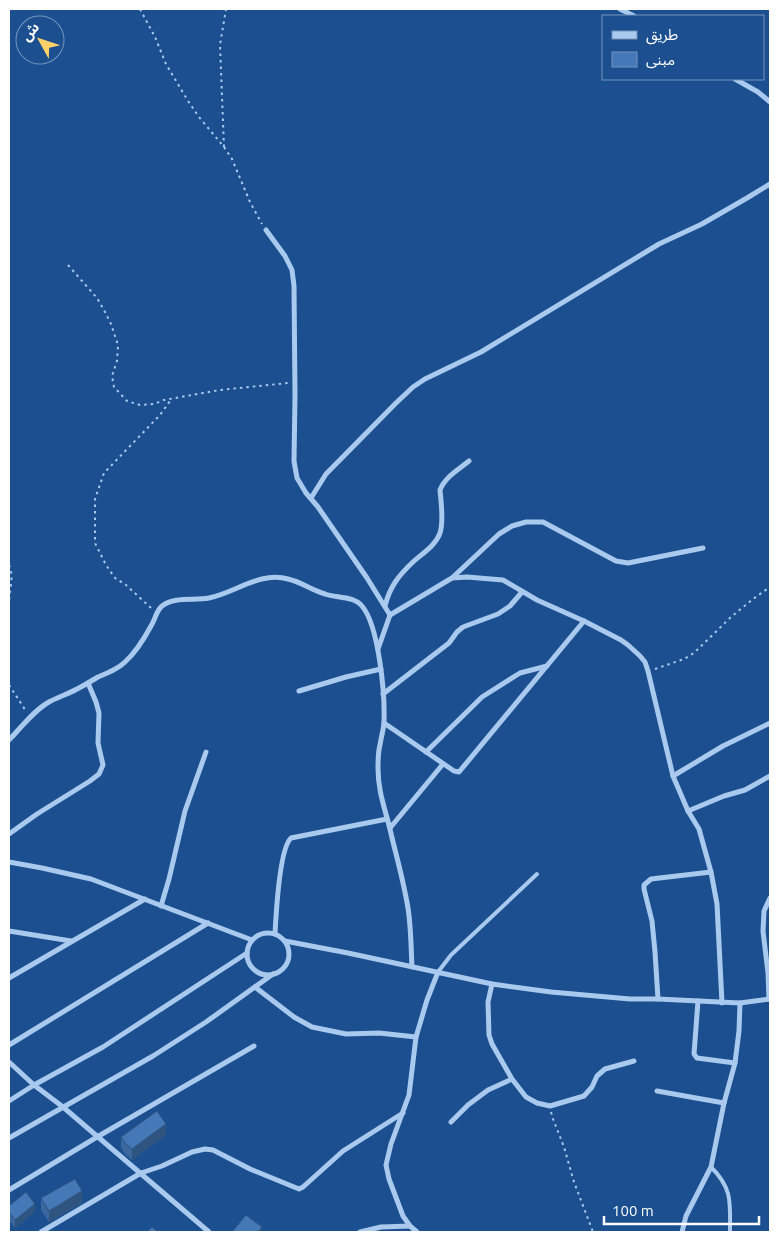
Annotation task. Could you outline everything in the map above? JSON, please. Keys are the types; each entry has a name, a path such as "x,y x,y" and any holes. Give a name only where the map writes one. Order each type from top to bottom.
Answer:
{"street":[{"path":"620,9 632,15"},
{"path":"737,80 758,92 770,102"},
{"path":"311,498 332,467 413,387 425,379 481,352 659,244 702,224 770,184"},
{"path":"266,230 285,256 292,270 294,286 294,461 297,478 368,578 390,615"},
{"path":"385,606 388,592 394,583 413,562 432,546 440,535 442,528 440,490 442,484 469,461"},
{"path":"378,650 390,615 452,578 499,534 512,526 526,522 543,522 616,562 628,562 703,548"},
{"path":"452,578 467,577 503,580 547,605 621,640 645,662 673,776 688,811 699,830 711,872 717,904 722,1003"},
{"path":"9,740 30,717 46,704 110,672 125,662 134,652 152,624 156,613 162,606 172,601 208,598 260,580 287,578 325,594 358,602 367,615 378,650 381,669 384,723 379,747 379,788 408,906 412,967"},
{"path":"383,694 449,643 463,627 498,614 510,606 522,592"},
{"path":"384,723 443,764 459,772 584,621"},
{"path":"426,752 482,697 520,673 548,666"},
{"path":"299,691 381,669"},
{"path":"9,834 99,774 103,765 98,743 99,712 88,683"},
{"path":"673,776 723,746 770,723"},
{"path":"161,906 185,811 206,752"},
{"path":"390,828 443,764"},
{"path":"688,811 724,796 745,790 770,776"},
{"path":"275,934 276,901 284,852 290,838 387,819"},
{"path":"9,862 91,879 252,940"},
{"path":"658,999 652,922 644,885 652,879 711,872"},
{"path":"273,974 265,975 258,973 248,961 246,953 248,946 252,940 262,933 275,934 285,941 492,984 551,992 630,999 740,1004 770,999 763,931 764,911 770,898"},
{"path":"9,978 144,899"},
{"path":"9,1045 208,923"},
{"path":"9,932 71,941"},
{"path":"9,1138 153,1056 280,971 289,957 285,941"},
{"path":"9,1101 103,1047 246,953"},
{"path":"417,1232 403,1216 395,1198 386,1165 391,1144 410,1095 416,1037 438,972"},
{"path":"492,984 488,1002 489,1035 492,1044 512,1079 526,1097 537,1103 550,1106 584,1096 592,1087 597,1076 605,1069 634,1061"},
{"path":"255,986 294,1017 312,1027 346,1034 380,1033 416,1037"},
{"path":"698,1002 695,1057 735,1064"},
{"path":"682,1232 686,1216 711,1167 724,1103 735,1064 740,1004"},
{"path":"9,1190 96,1137 254,1046"},
{"path":"9,1062 209,1232"},
{"path":"451,1122 468,1105 488,1090 512,1079"},
{"path":"657,1091 724,1103"},
{"path":"41,1232 141,1173 162,1166 192,1152 205,1149 213,1150 250,1169 299,1189 343,1151 403,1113"},
{"path":"360,1232 381,1227 410,1226"}],"lane":[{"path":"438,972 451,955 537,874"},
{"path":"711,1167 726,1185 730,1201 730,1232"}],"path":[{"path":"140,9 155,37 166,64 188,101 199,118 232,159 250,202 266,230"},
{"path":"224,147 220,45 226,9"},
{"path":"68,265 97,298 111,324 118,346 118,361 112,376 114,387 127,402 140,405 154,404 220,390 295,382"},
{"path":"156,613 126,585 115,578 106,566 94,543 95,499 104,473 160,415 171,399"},
{"path":"9,565 11,579 9,600"},
{"path":"648,671 694,654 731,617 770,587"},
{"path":"9,685 30,717"},
{"path":"550,1106 574,1182 593,1232"}],"building":[{"path":"157,1111 166,1124 132,1149 121,1137"},
{"path":"75,1179 82,1191 49,1211 41,1198"},
{"path":"26,1192 35,1204 15,1220 9,1212 9,1206"},
{"path":"246,1215 262,1227 258,1232 232,1232"},
{"path":"152,1227 158,1232 147,1232"}]}
